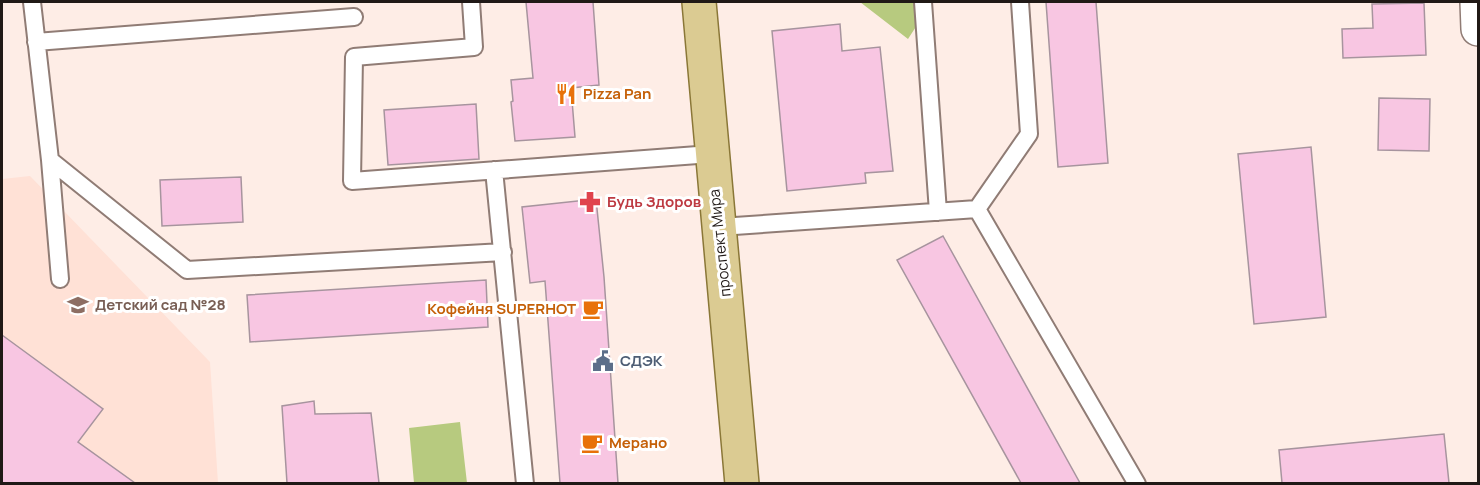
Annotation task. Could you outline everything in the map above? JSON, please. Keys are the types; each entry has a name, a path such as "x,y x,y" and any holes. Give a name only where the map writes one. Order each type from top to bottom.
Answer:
{"main road":[{"name":"проспект Мира","path":"699,2 742,483"}],"street":[{"path":"1477,2 1479,28"}],"lane":[{"path":"32,2 50,160 60,279"},
{"path":"471,2 474,47 354,57 352,181 711,154"},
{"path":"923,2 939,212"},
{"path":"977,209 1029,134 1020,2"},
{"path":"36,42 354,17"},
{"path":"50,160 187,270 503,252"},
{"path":"494,170 525,483"},
{"path":"720,227 977,209"},
{"path":"977,209 1137,483"}],"shaded area":[{"name":"Детский сад №28","path":"30,176 210,362 218,483 2,484 2,179"}],"green space":[{"path":"860,2 932,2 908,39"},
{"path":"460,422 467,483 414,483 409,428"}],"building":[{"path":"526,2 593,2 599,85 571,88 575,137 515,141 511,80 533,78"},
{"path":"1046,2 1096,2 1108,163 1058,167"},
{"path":"1424,3 1426,55 1343,58 1342,29 1373,28 1372,4"},
{"path":"840,24 842,51 880,47 893,171 865,173 866,183 787,191 772,31"},
{"path":"1379,98 1430,99 1429,151 1378,150"},
{"path":"476,104 479,159 388,165 384,110"},
{"path":"1311,147 1326,317 1254,324 1238,154"},
{"path":"241,177 243,222 162,226 160,180"},
{"path":"596,199 604,277 618,483 560,483 545,281 530,283 522,207"},
{"path":"943,236 1080,483 1021,483 897,260"},
{"path":"486,280 488,327 250,342 247,295"},
{"path":"2,335 103,409 78,442 135,483 2,483"},
{"path":"314,401 315,414 371,413 379,483 287,483 282,406"},
{"path":"1444,434 1449,483 1282,483 1279,450"}],"place":[{"name":"Pizza Pan","path":"566,94"},
{"name":"Будь Здоров","path":"590,202"},
{"name":"Детский сад №28","path":"78,305"},
{"name":"Кофейня SUPERHOT","path":"593,309"},
{"name":"СДЭК","path":"603,361"},
{"name":"Мерано","path":"592,443"}]}
